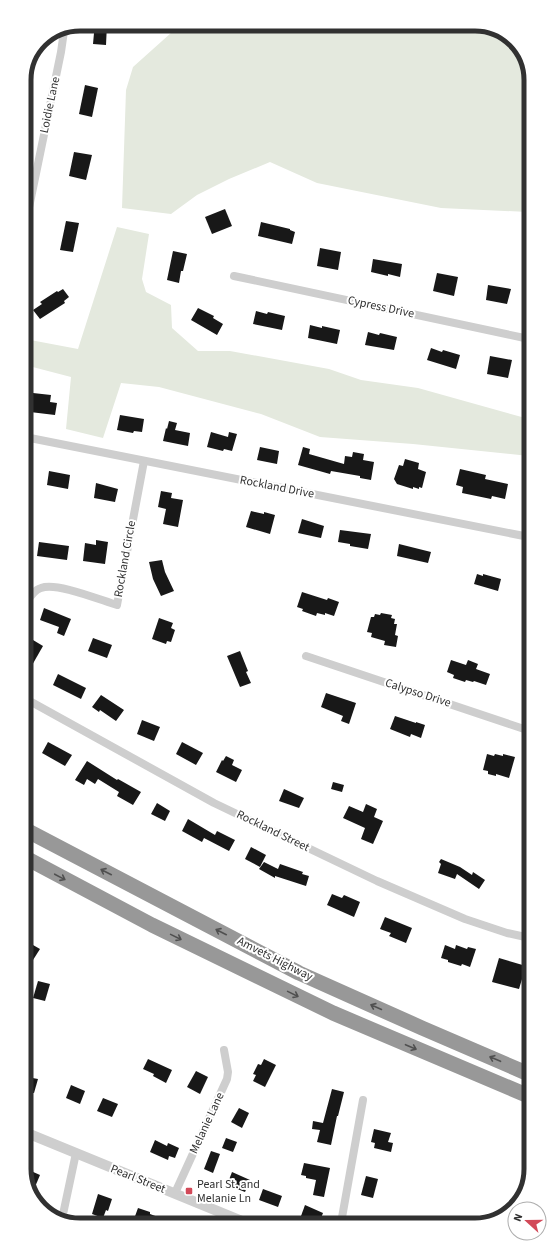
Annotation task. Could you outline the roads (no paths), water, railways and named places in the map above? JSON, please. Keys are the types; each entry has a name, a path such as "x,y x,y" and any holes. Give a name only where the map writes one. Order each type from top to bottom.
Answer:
{"highway":[{"name":"Amvets Highway","path":"31,833 299,973 524,1072"},
{"name":"Amvets Highway","path":"31,861 152,925 332,1013 524,1095"}],"street":[{"name":"Loidie Lane","path":"31,194 64,34"},
{"name":"Cypress Drive","path":"234,276 524,338"},
{"name":"Rockland Drive","path":"31,438 524,536"},
{"name":"Rockland Circle","path":"31,596 34,592 42,588 50,587 64,589 117,606 144,461"},
{"name":"Calypso Drive","path":"306,656 524,728"},
{"name":"Rockland Street","path":"31,702 214,803 377,881 465,919 524,936"},
{"name":"Melanie Lane","path":"175,1193 227,1079 228,1072 224,1050"},
{"path":"342,1218 363,1100"},
{"name":"Pearl Street","path":"31,1135 235,1218"},
{"path":"63,1215 76,1153"}],"place":[{"name":"Pearl St. and Melanie Ln","path":"189,1191"}]}
